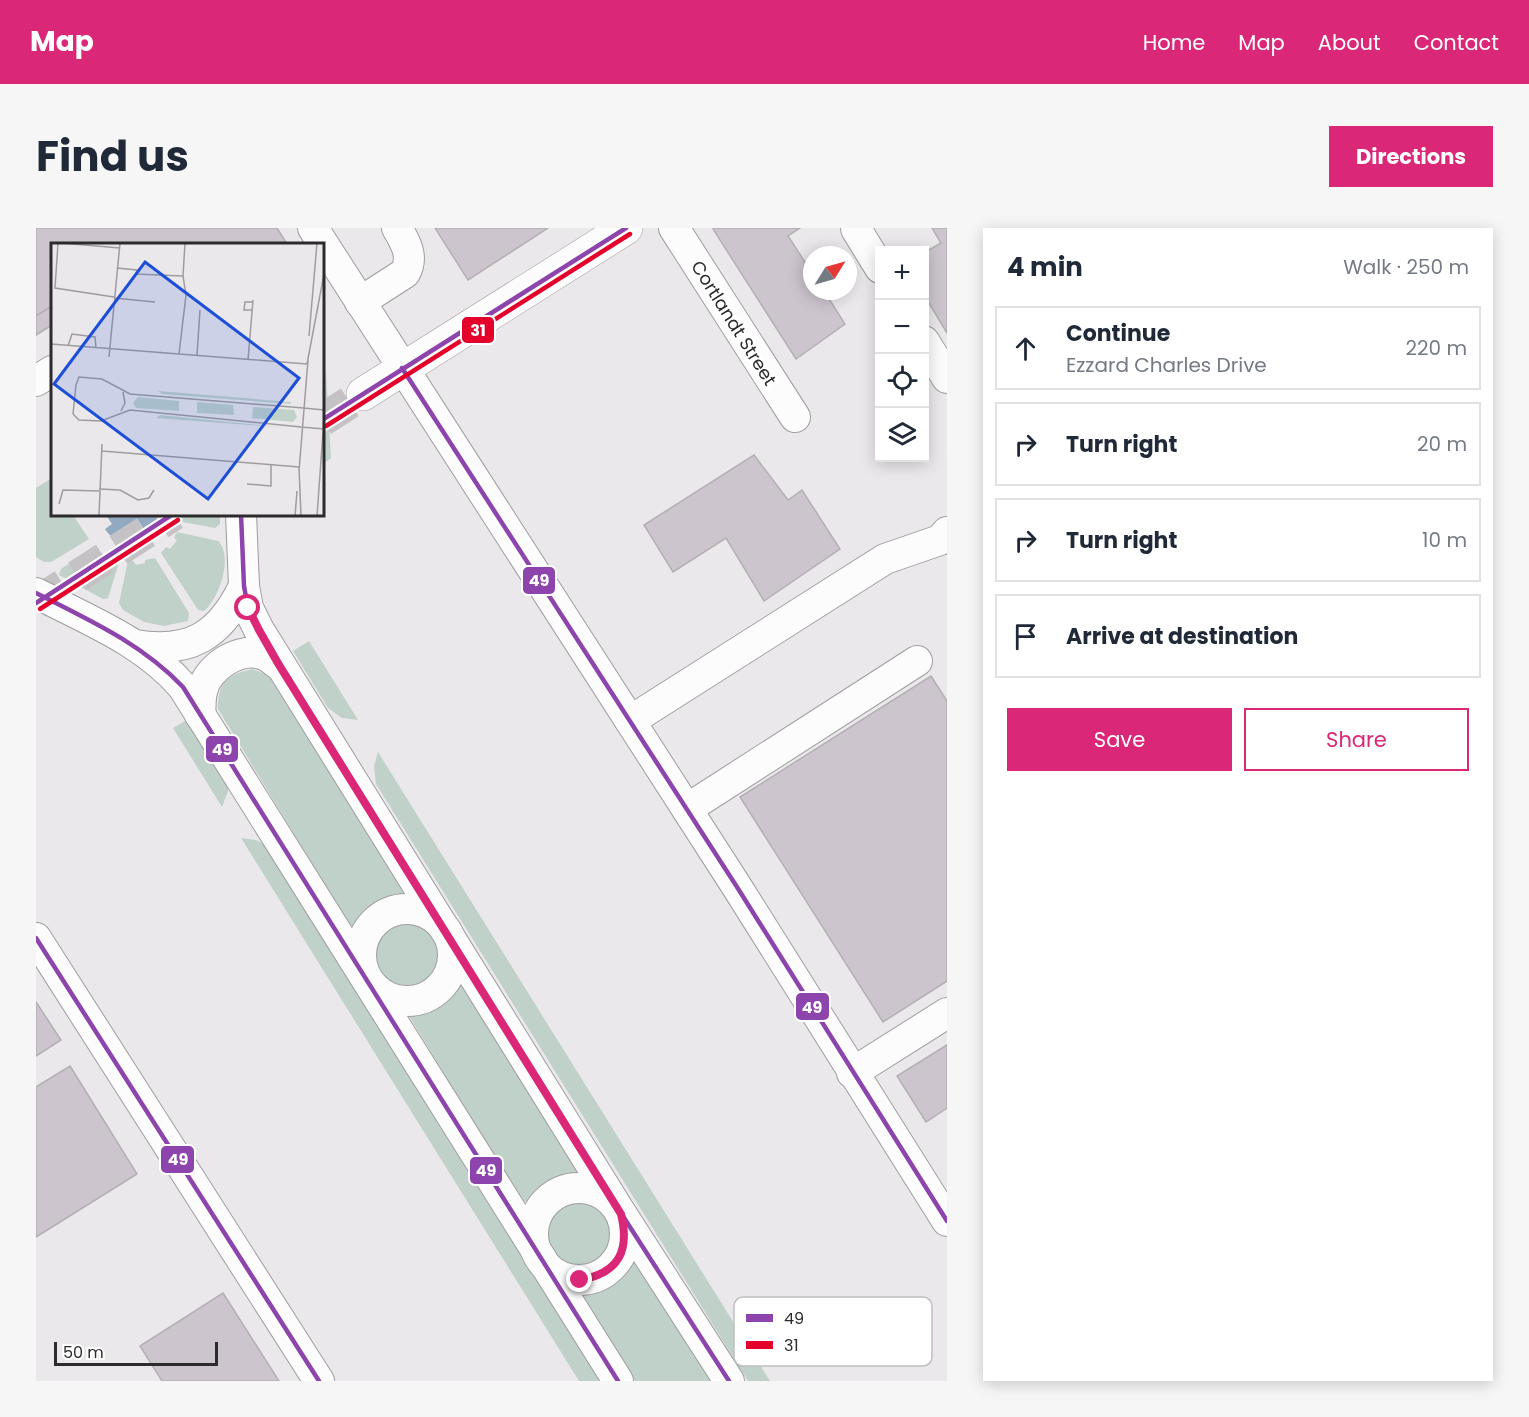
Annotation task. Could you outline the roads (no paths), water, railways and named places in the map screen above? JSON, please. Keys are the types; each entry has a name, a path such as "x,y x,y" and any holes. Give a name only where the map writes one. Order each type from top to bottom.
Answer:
{"main road":[{"path":"363,393 627,228"}],"street":[{"path":"313,228 323,243"},
{"path":"360,302 405,273 409,266 408,249 397,228"},
{"name":"Cortlandt Street","path":"674,228 795,417"},
{"path":"857,228 875,260"},
{"path":"324,245 687,809 947,1221"},
{"path":"929,349 947,378"},
{"path":"36,381 51,372"},
{"path":"241,516 244,586 252,615 279,665 619,1210 729,1381"},
{"path":"630,721 885,559 940,540 947,532"},
{"path":"135,645 171,648 203,637 224,620 244,586"},
{"path":"36,593 135,645 171,673 183,687 618,1381"},
{"path":"200,716 202,691 215,667 231,657 249,653 263,654 279,665"},
{"path":"687,809 917,661"},
{"path":"400,909 415,910 439,922 448,934 453,951 452,966 446,980 436,991 410,1001 383,994 371,984 364,971 361,958 362,944 373,923 384,915 400,909"},
{"path":"36,938 319,1381"},
{"path":"852,1073 947,1012"},
{"path":"570,1188 585,1188 599,1192 611,1200 619,1210 626,1232 624,1247 617,1261 607,1271 595,1277 580,1280 555,1272 543,1261 534,1238 534,1225 544,1204 554,1196 570,1188"}],"water":[{"path":"107,516 161,516 156,535 140,544 131,545 112,537 105,529 112,524"}],"tunnel":[{"path":"324,419 363,394"},
{"path":"36,603 171,516"}]}
